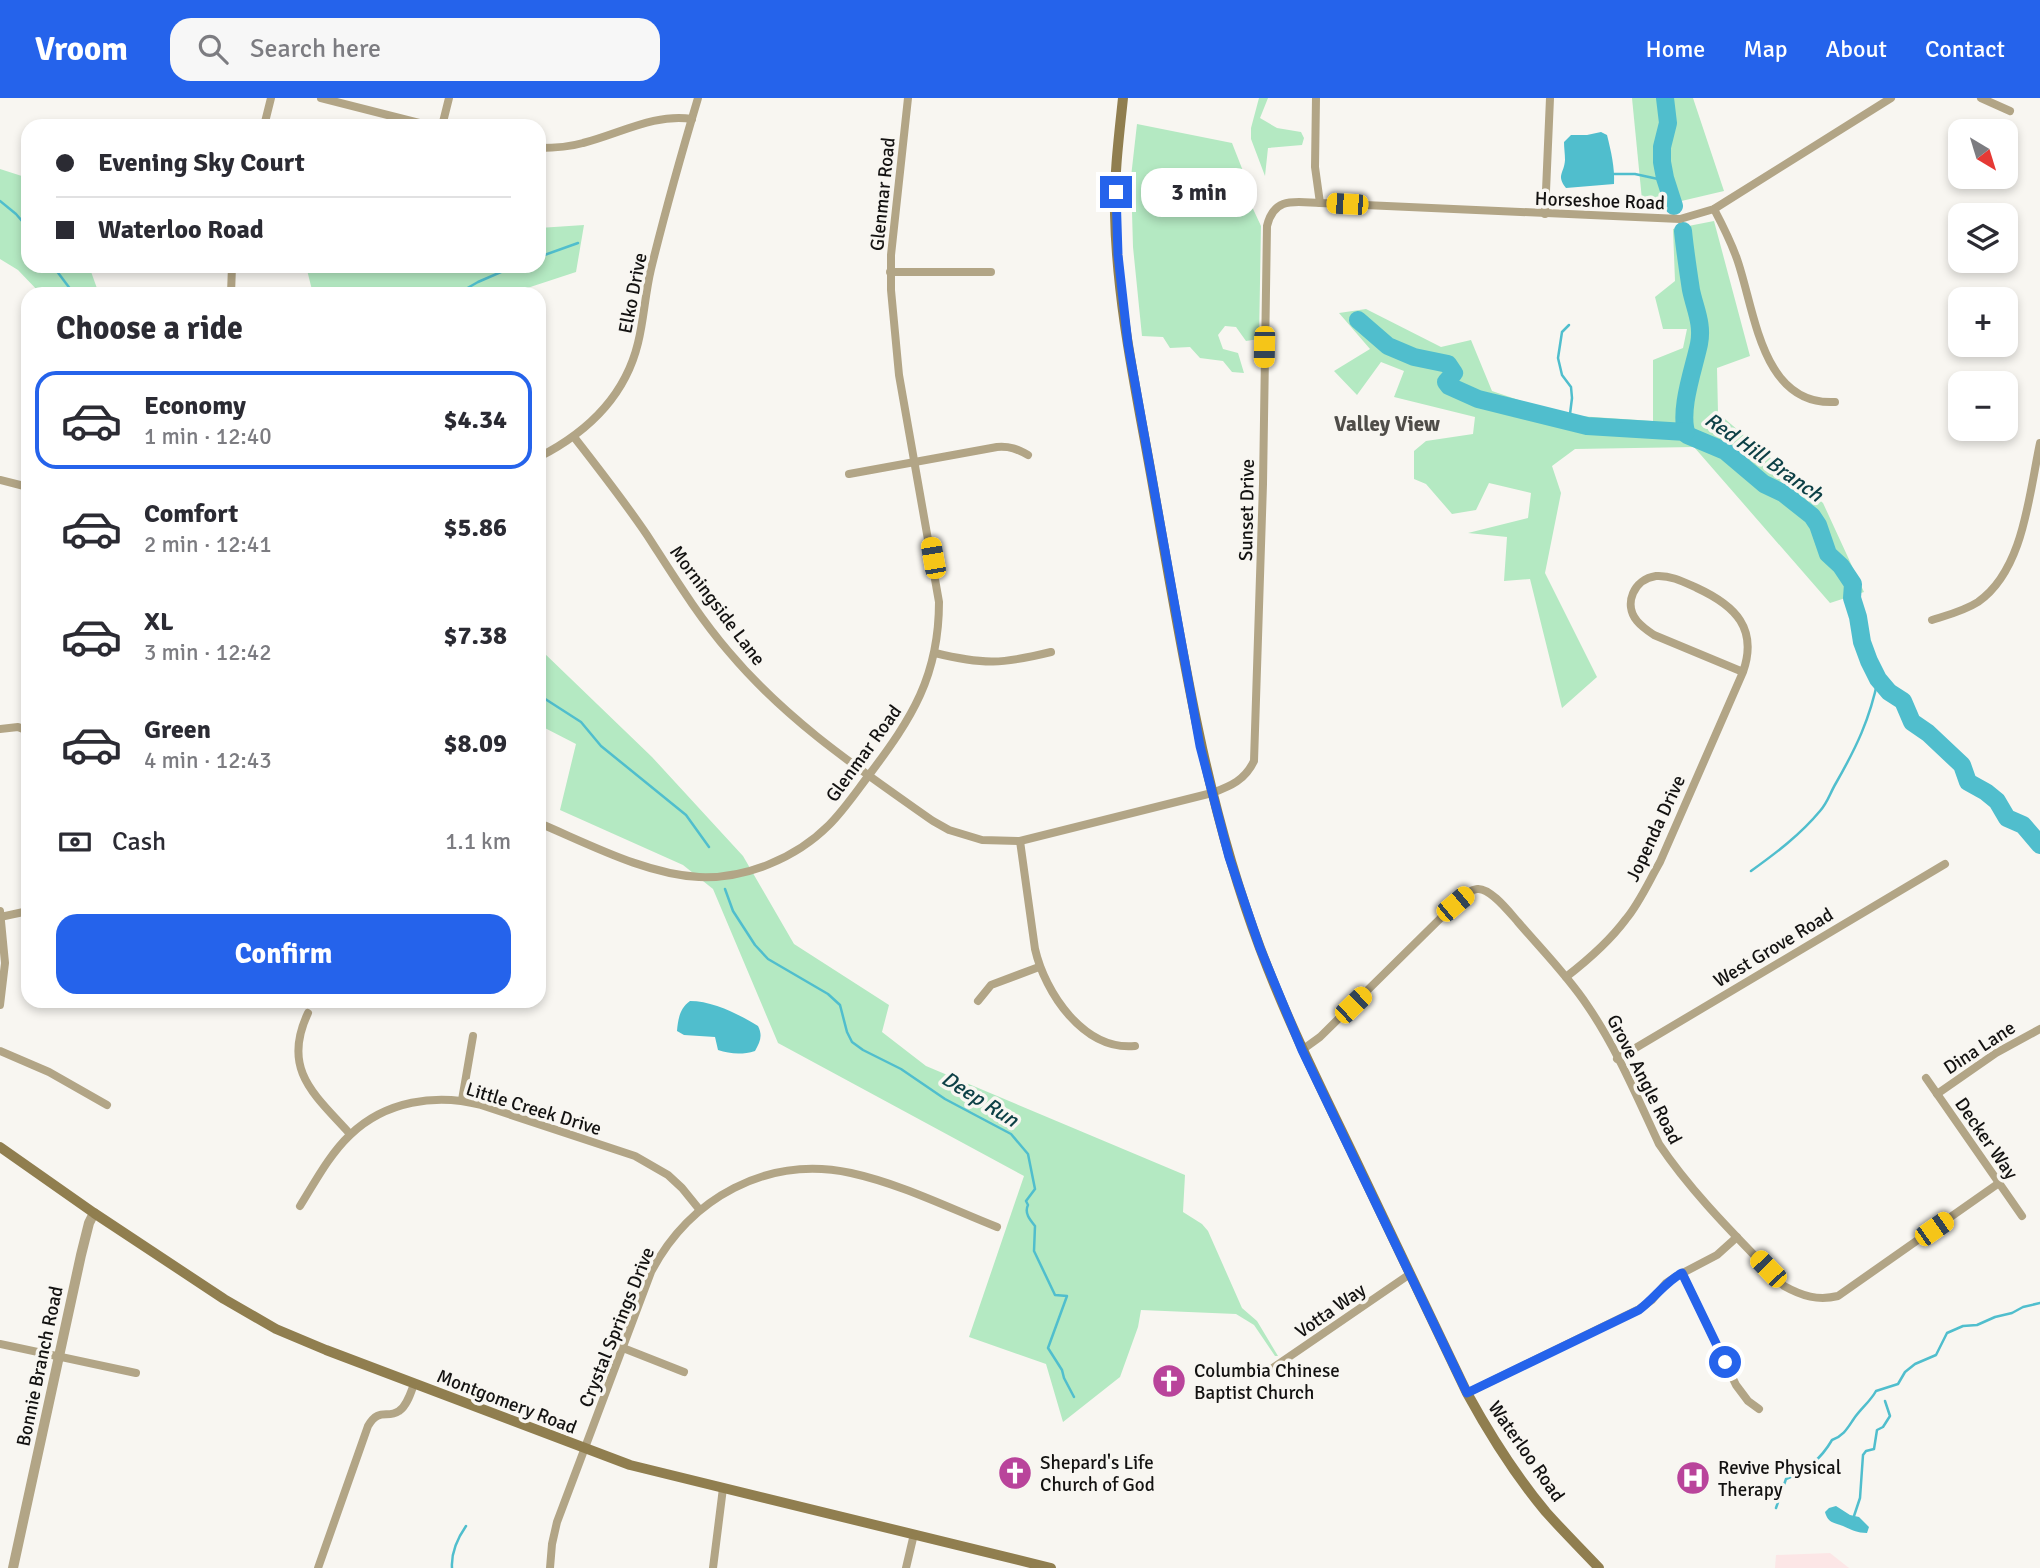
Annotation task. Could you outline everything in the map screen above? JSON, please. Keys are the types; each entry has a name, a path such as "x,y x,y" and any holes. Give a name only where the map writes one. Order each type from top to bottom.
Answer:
{"main road":[{"name":"Waterloo Road","path":"1123,98 1115,214 1122,299 1188,680 1212,793 1229,857 1260,948 1302,1050 1467,1393 1486,1428 1523,1482 1546,1512 1599,1568"},
{"name":"Montgomery Road","path":"0,1147 224,1299 276,1329 583,1449 631,1465 1051,1568"}],"street":[{"path":"266,119 271,98"},
{"path":"321,98 403,119"},
{"path":"444,119 449,98"},
{"name":"Elko Drive","path":"546,453 574,437 608,405 629,368 640,335 649,278 698,98"},
{"name":"Glenmar Road","path":"546,826 637,863 673,874 701,877 735,874 769,864 792,853 829,825 899,734 919,701 935,653 940,602 899,375 890,271 908,98"},
{"path":"1316,98 1315,167 1320,203"},
{"path":"1545,214 1550,98"},
{"name":"Horseshoe Road","path":"1275,207 1291,202 1680,219 1714,209 1891,98"},
{"path":"1981,98 2010,111"},
{"path":"546,148 582,143 669,117 692,119"},
{"name":"Sunset Drive","path":"1212,793 1241,780 1254,761 1267,226 1275,207"},
{"path":"1714,209 1737,258 1760,342 1767,358 1779,376 1806,400 1835,402"},
{"path":"890,271 991,272"},
{"name":"Morningside Lane","path":"574,437 626,505 694,606 729,652 787,712 818,739 948,830 982,840 1020,841 1212,793"},
{"path":"1932,620 1961,611 1978,601 2003,575 2018,544 2035,489 2040,443"},
{"path":"849,474 1008,446 1028,455"},
{"path":"0,480 21,485"},
{"name":"Jopenda Drive","path":"1566,977 1610,938 1644,891 1660,862 1743,673 1748,657 1747,632 1740,620 1721,601 1676,578 1653,576 1636,587 1630,605 1637,621 1644,628 1654,635 1743,673"},
{"path":"935,653 985,663 1051,652"},
{"path":"0,729 21,728"},
{"path":"1020,841 1039,967 1046,982 1068,1014 1097,1038 1111,1045 1135,1046"},
{"name":"West Grove Road","path":"1617,1059 1945,864"},
{"name":"Grove Angle Road","path":"1302,1050 1320,1037 1466,894 1477,889 1485,890 1566,977 1600,1024 1670,1161 1784,1286 1809,1297 1829,1298 1848,1290 1999,1182"},
{"path":"0,1005 5,963 0,915 21,912"},
{"path":"978,1001 991,985 1039,967"},
{"path":"308,1013 298,1042 301,1069 306,1083 350,1134"},
{"name":"Dina Lane","path":"1937,1094 1996,1053 2040,1028"},
{"path":"463,1100 473,1036"},
{"path":"0,1051 49,1072 107,1105"},
{"name":"Decker Way","path":"1926,1078 2022,1216"},
{"name":"Little Creek Drive","path":"300,1206 350,1134 369,1121 404,1104 441,1099 463,1100 635,1156 668,1175 699,1209"},
{"name":"Crystal Springs Drive","path":"550,1568 556,1522 651,1272 680,1228 699,1209 727,1191 766,1175 799,1169 832,1170 889,1184 997,1227"},
{"name":"Bonnie Branch Road","path":"13,1568 80,1255 94,1213"},
{"path":"1467,1393 1639,1310 1652,1300 1666,1283 1717,1255 1737,1237"},
{"path":"1682,1273 1736,1385 1748,1401 1759,1409"},
{"name":"Votta Way","path":"1267,1372 1410,1274"},
{"path":"0,1344 135,1373"},
{"path":"623,1348 684,1372"},
{"path":"318,1568 369,1426 376,1416 398,1412 414,1384"},
{"path":"713,1568 723,1488"},
{"path":"906,1568 914,1534"}],"shaded area":[{"path":"1830,1553 1849,1568 1775,1568 1776,1555"}],"green space":[{"path":"1259,98 1268,98 1260,118 1277,128 1301,132 1304,138 1302,145 1268,148 1265,176 1251,139 1251,128"},
{"path":"1632,98 1693,98 1724,191 1643,210"},
{"path":"1137,124 1232,143 1243,171 1247,196 1261,226 1259,339 1246,341 1236,327 1225,326 1218,335 1223,349 1238,353 1244,373 1232,372 1223,361 1200,358 1190,347 1170,348 1163,337 1142,336 1133,247 1131,177"},
{"path":"0,169 21,176 21,273 92,273 96,287 34,287 18,270 0,259"},
{"path":"1714,221 1750,356 1717,368 1718,413 1823,503 1864,592 1830,603 1694,447 1575,449 1552,466 1561,493 1545,573 1597,677 1562,708 1530,579 1504,581 1507,537 1468,533 1528,518 1531,493 1489,483 1476,510 1452,514 1426,484 1414,479 1414,451 1426,441 1473,434 1475,417 1394,397 1404,371 1381,362 1357,395 1334,371 1370,349 1339,313 1366,309 1441,347 1471,340 1492,391 1563,415 1653,421 1653,360 1683,348 1687,329 1663,329 1655,297 1675,281 1673,229"},
{"path":"584,225 576,272 530,287 311,287 308,273 546,273 546,228"},
{"path":"546,655 652,757 743,856 794,944 889,1005 882,1032 926,1066 1185,1175 1183,1212 1208,1231 1242,1308 1257,1321 1278,1356 1275,1356 1254,1325 1236,1314 1141,1310 1138,1327 1120,1377 1063,1422 1046,1364 969,1337 1024,1176 778,1043 713,889 683,865 560,810 576,744 546,729"}],"water":[{"path":"1601,132 1607,135 1614,184 1566,188 1561,177 1565,160 1564,142 1571,135"},
{"path":"690,1001 725,1009 758,1026 760,1039 755,1051 732,1053 718,1050 715,1037 684,1035 677,1031 680,1014"},
{"path":"1836,1506 1859,1517 1869,1527 1867,1533 1829,1520 1825,1512"}],"waterway":[{"name":"Red Hill Branch","path":"1665,98 1668,123 1662,147 1662,162 1674,206"},
{"path":"1614,174 1665,178"},
{"name":"Deep Run","path":"0,201 21,220"},
{"name":"Red Hill Branch","path":"1683,231 1691,290 1700,330 1684,414 1687,435 1725,451 1764,484 1783,493 1812,516 1828,554 1841,566 1853,584 1852,598 1862,642 1878,679 1889,692 1903,701 1912,722 1962,765 1968,782 1997,801 2007,818 2023,825 2040,845"},
{"path":"546,254 578,243"},
{"name":"Deep Run","path":"58,273 69,287"},
{"path":"469,287 499,273"},
{"path":"1358,320 1388,346 1414,357 1448,364 1454,373 1446,382 1449,386 1478,399 1587,426 1686,432"},
{"path":"1569,325 1562,332 1558,358 1562,375 1571,387 1569,422"},
{"path":"1751,871 1796,836 1825,804 1862,733 1878,679"},
{"name":"Deep Run","path":"546,700 581,722 601,746 686,815 709,847"},
{"name":"Deep Run","path":"725,889 733,911 755,945 768,959 828,994 840,1005 852,1042 901,1069 945,1099 1011,1134 1028,1154 1035,1189 1026,1201 1027,1214 1035,1226 1034,1251 1055,1295 1067,1296 1048,1348 1074,1397"},
{"path":"1776,1508 1786,1479 1818,1459 1832,1440 1844,1432 1876,1391 1898,1384 1905,1372 1915,1364 1936,1355 1947,1333 2040,1303"},
{"path":"1854,1516 1860,1498 1863,1455 1874,1449 1877,1430 1883,1427 1890,1416 1885,1401"},
{"path":"452,1568 455,1546 466,1526"}],"place":[{"name":"Columbia Chinese Baptist Church","path":"1169,1381"},
{"name":"Shepard's Life Church of God","path":"1015,1473"},
{"name":"Revive Physical Therapy","path":"1693,1478"}],"district":[{"name":"Valley View","path":"1387,424"}],"route":[{"path":"1116,192 1118,255 1128,344 1200,746 1229,857 1260,948 1302,1050 1467,1393 1639,1310 1652,1300 1666,1283 1682,1273 1725,1362"}]}
